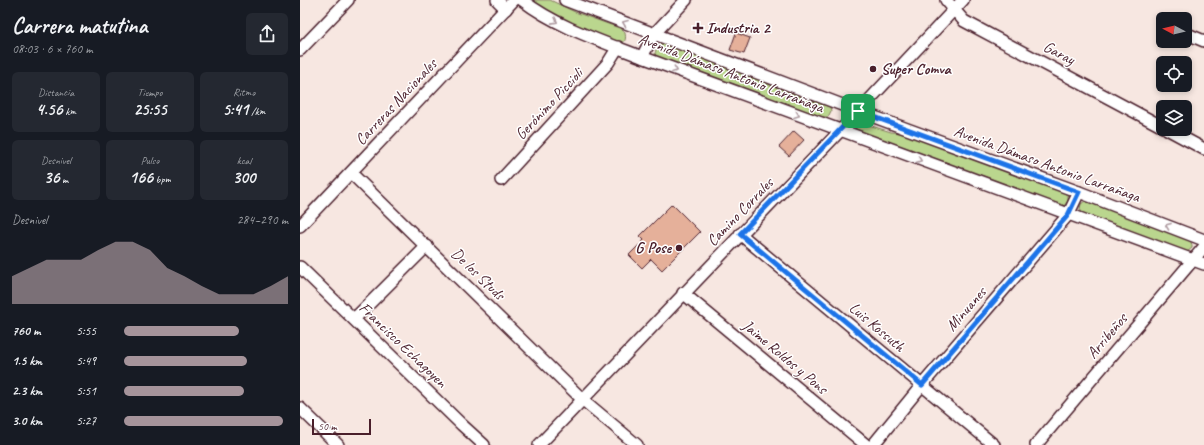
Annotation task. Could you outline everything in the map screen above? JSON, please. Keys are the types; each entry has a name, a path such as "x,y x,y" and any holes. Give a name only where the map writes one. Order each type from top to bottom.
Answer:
{"street":[{"path":"300,50 348,0"},
{"path":"497,0 506,9"},
{"name":"Carreras Nacionales","path":"300,226 514,0"},
{"name":"Avenida Dámaso Antonio Larrañaga","path":"522,0 566,27 642,57 1204,264"},
{"name":"Avenida Dámaso Antonio Larrañaga","path":"565,0 1204,240"},
{"path":"642,57 654,34 686,0"},
{"name":"Garay","path":"946,0 964,21 1156,123"},
{"name":"Camino Corrales","path":"539,445 840,131 962,0"},
{"path":"1192,36 1204,41"},
{"name":"Gerónimo Piccioli","path":"501,180 608,63 618,47"},
{"path":"1180,136 1204,149"},
{"name":"De los Studs","path":"351,173 582,399 637,445"},
{"name":"Minuanes","path":"873,445 922,385 1068,215 1079,192"},
{"name":"Luis Kossuth","path":"740,234 994,445"},
{"path":"354,319 427,246"},
{"name":"Arribeños","path":"1036,445 1204,247"},
{"name":"Francisco Echagoyen","path":"300,268 484,445"},
{"name":"Jaime Roldos y Pons","path":"684,293 866,445"},
{"path":"300,408 338,445"}],"green space":[{"path":"529,0 550,0 575,12 622,29 625,33 625,40 621,43 579,28"},
{"path":"660,44 665,44 830,107 831,111 828,117 822,117 658,57 655,54 657,47"},
{"path":"857,123 862,123 891,132 901,133 1058,190 1068,196 1068,201 1064,206 1060,206 858,131 855,126"},
{"path":"1085,201 1190,240 1192,248 1187,252 1086,215 1082,213 1080,209 1081,204"}],"building":[{"path":"736,33 750,38 744,54 730,50"},
{"path":"794,131 804,140 789,156 779,147"},
{"path":"672,204 700,232 662,270 651,259 642,268 629,255 644,240 640,236"}],"place":[{"name":"Industria 2","path":"698,28"},
{"name":"Super Comva","path":"873,69"},
{"name":"G Pose","path":"679,248"}],"route":[{"path":"858,111 1079,192 1068,215 922,385 740,234 858,111"}]}
